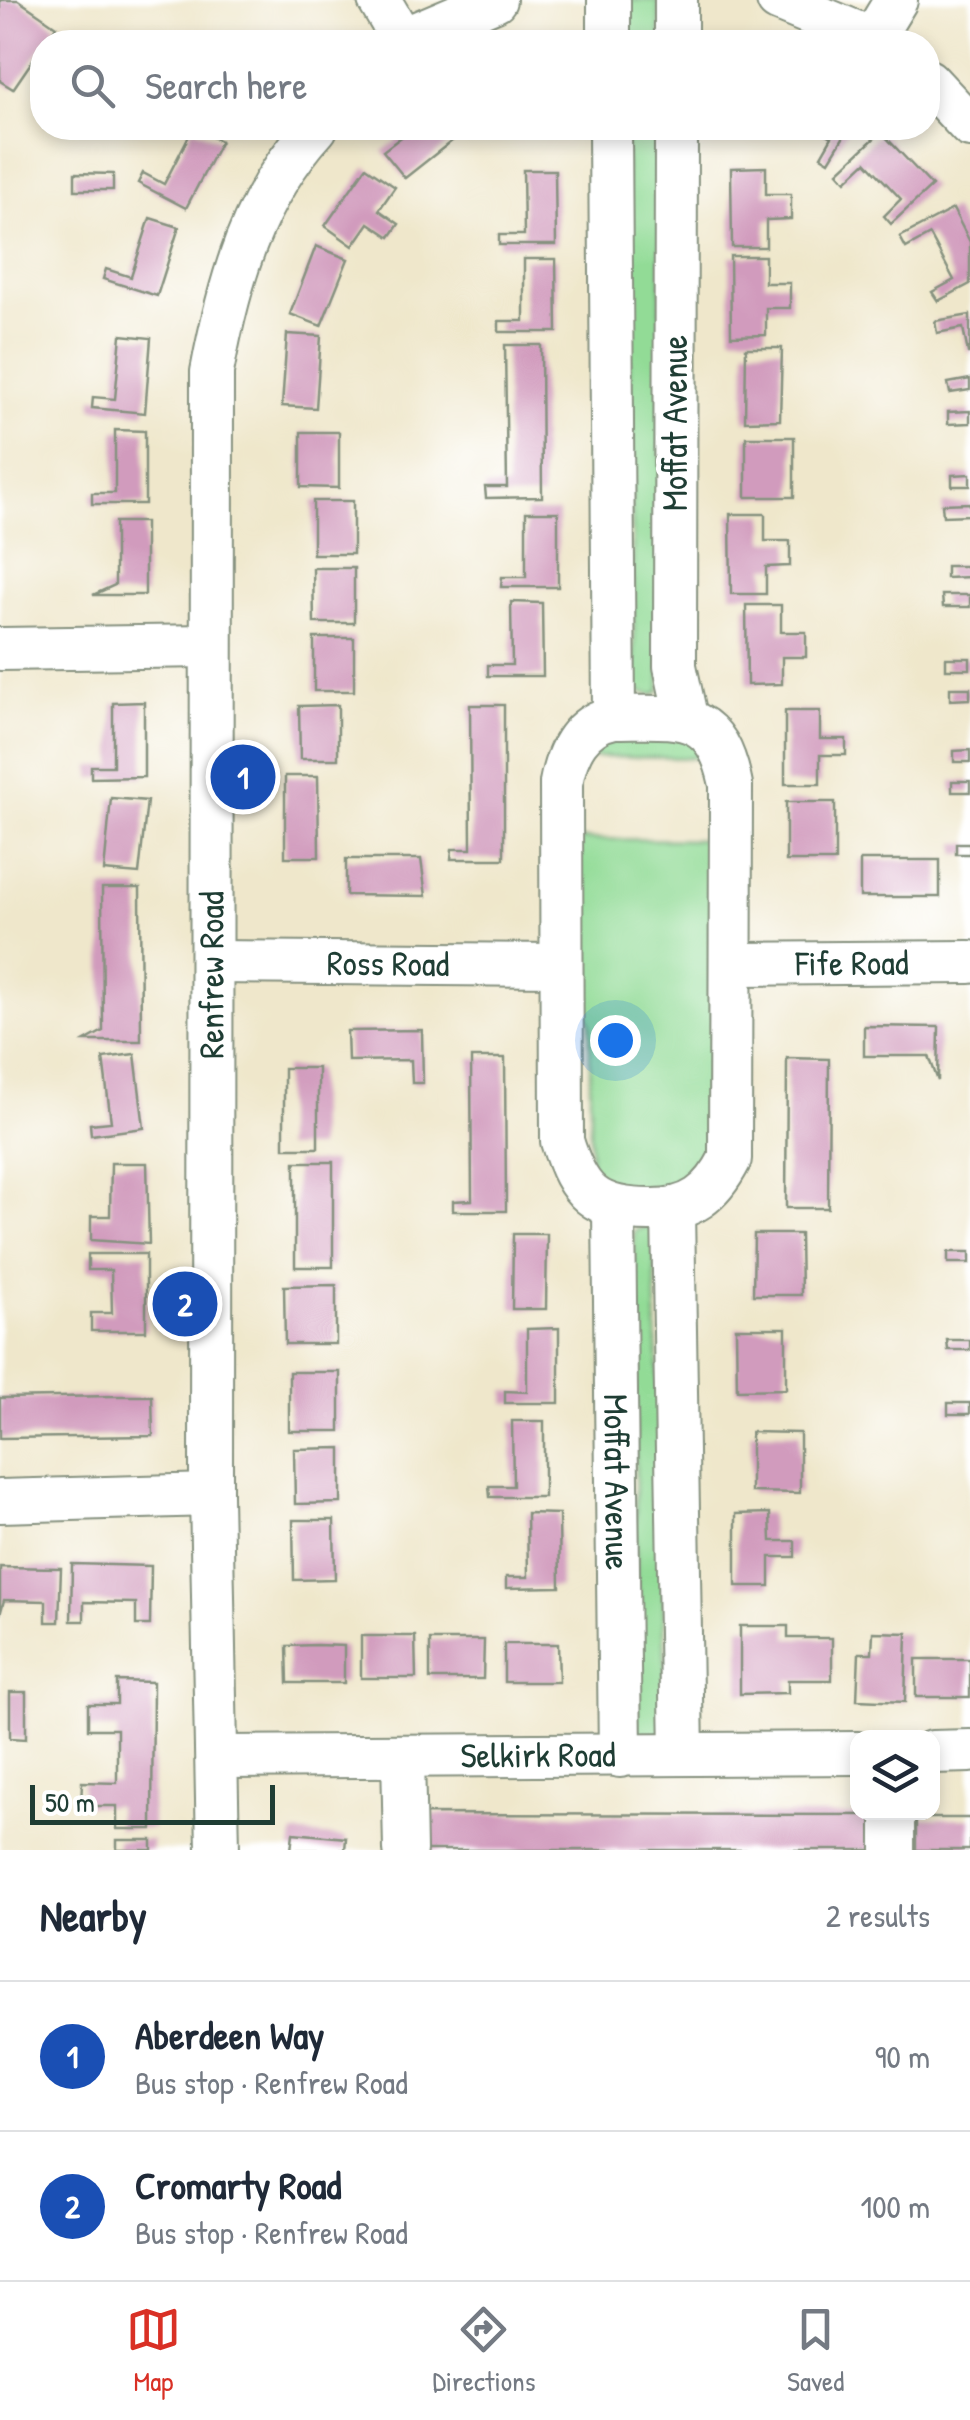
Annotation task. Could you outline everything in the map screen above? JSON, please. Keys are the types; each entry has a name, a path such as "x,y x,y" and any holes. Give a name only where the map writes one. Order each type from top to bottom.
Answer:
{"street":[{"path":"379,0 394,30"},
{"path":"423,30 495,0"},
{"path":"609,0 609,30"},
{"path":"676,0 676,30"},
{"path":"778,0 852,30"},
{"path":"881,30 896,0"},
{"path":"940,94 970,126"},
{"name":"Renfrew Road","path":"218,1850 211,1495 212,372 226,298 262,201 307,140"},
{"name":"Moffat Avenue","path":"610,140 614,717"},
{"name":"Moffat Avenue","path":"676,140 675,666 686,717"},
{"path":"0,649 209,646"},
{"path":"614,717 686,717 712,736 725,754 731,785 730,1159 715,1187 673,1210 614,1210 593,1198 572,1174 562,1141 562,783 566,758 583,732 596,720 614,717"},
{"name":"Ross Road","path":"213,962 561,965"},
{"name":"Fife Road","path":"732,964 970,962"},
{"name":"Moffat Avenue","path":"614,1210 620,1756"},
{"name":"Moffat Avenue","path":"673,1210 682,1754"},
{"path":"0,1501 211,1495"},
{"path":"940,1752 970,1751"},
{"name":"Selkirk Road","path":"218,1757 850,1753"},
{"path":"402,1756 405,1850"},
{"path":"893,1850 894,1820"}],"green space":[{"path":"626,0 658,0 660,30 625,30"},
{"path":"625,140 661,140 660,691 652,695 635,690"},
{"path":"687,731 715,758 575,757 596,735"},
{"path":"570,839 717,840 722,1151 701,1186 627,1193 590,1175 590,1022 572,982"},
{"path":"643,1227 654,1229 667,1735 637,1741 634,1231"}],"building":[{"path":"0,0 18,0 56,26 53,30 30,30 30,64 13,89 0,81"},
{"path":"187,140 221,141 186,208 138,183 143,173 164,184"},
{"path":"397,140 453,140 405,178 383,151"},
{"path":"830,140 842,140 829,161 821,156"},
{"path":"872,140 889,140 932,186 891,224 884,216 901,199 866,162 846,181 838,172"},
{"path":"366,167 395,187 379,210 399,224 390,237 369,223 353,246 325,226"},
{"path":"766,167 766,194 791,194 791,219 766,220 766,247 732,247 731,168"},
{"path":"523,170 555,170 556,245 499,245 499,235 524,235"},
{"path":"75,173 113,174 113,190 75,190"},
{"path":"953,209 970,242 970,284 938,301 932,292 954,280 930,235 906,248 900,237"},
{"path":"150,218 179,227 157,296 103,279 106,269 131,277"},
{"path":"316,246 348,259 321,326 290,314"},
{"path":"730,256 765,256 765,283 790,283 790,308 766,308 766,335 731,336"},
{"path":"524,259 556,259 557,332 499,332 499,321 524,321"},
{"path":"970,315 968,353 963,328 937,333 935,321"},
{"path":"287,334 321,336 316,408 282,406"},
{"path":"121,335 151,338 145,413 92,408 93,397 115,399"},
{"path":"505,345 541,345 542,497 486,498 485,487 507,487"},
{"path":"746,348 782,348 780,420 745,421"},
{"path":"970,379 970,390 950,393 948,383"},
{"path":"970,411 970,423 948,424 948,412"},
{"path":"115,430 145,431 145,504 92,504 92,493 115,493"},
{"path":"301,432 339,432 339,488 301,487"},
{"path":"746,437 794,437 794,497 746,497"},
{"path":"970,474 970,486 952,486 952,475"},
{"path":"313,501 353,501 353,554 313,554"},
{"path":"970,503 970,515 943,516 942,504"},
{"path":"526,512 558,512 558,587 501,587 502,577 526,577"},
{"path":"730,514 765,514 765,541 790,541 790,566 766,567 766,594 731,594"},
{"path":"115,522 145,522 145,595 93,595 115,585"},
{"path":"946,566 970,566 970,577 946,578"},
{"path":"313,568 354,568 354,623 314,623"},
{"path":"942,595 970,595 970,607 943,607"},
{"path":"511,602 542,603 543,676 488,676 488,665 512,665"},
{"path":"746,605 781,605 781,632 806,632 806,657 782,657 782,684 747,685"},
{"path":"314,638 354,638 354,691 314,691"},
{"path":"946,658 970,658 970,669 946,669"},
{"path":"950,688 970,688 970,699 950,700"},
{"path":"144,702 144,777 91,778 91,766 113,766 113,703"},
{"path":"338,705 338,759 300,759 299,706"},
{"path":"470,705 504,705 504,859 451,859 452,849 471,849"},
{"path":"785,711 820,711 820,739 846,739 846,755 820,755 820,784 785,784"},
{"path":"970,750 970,762 954,762 954,751"},
{"path":"285,776 318,776 319,857 285,857"},
{"path":"952,781 970,781 970,792 952,792"},
{"path":"111,798 147,801 139,874 104,871"},
{"path":"786,802 835,802 835,861 786,861"},
{"path":"956,843 970,843 970,854 956,854"},
{"path":"346,859 421,859 426,896 346,895"},
{"path":"860,860 940,860 940,897 860,897"},
{"path":"102,888 140,888 141,1041 85,1041 103,1031"},
{"path":"864,1026 939,1027 938,1081 929,1056 864,1056"},
{"path":"422,1030 423,1083 412,1083 411,1060 348,1061 347,1031"},
{"path":"135,1054 144,1128 91,1135 90,1124 111,1122 103,1058"},
{"path":"471,1058 505,1058 506,1211 453,1211 453,1201 472,1200"},
{"path":"787,1058 829,1059 828,1208 786,1208"},
{"path":"284,1068 318,1068 318,1148 284,1148"},
{"path":"295,1162 333,1162 333,1267 295,1267"},
{"path":"111,1163 147,1163 149,1244 91,1240 91,1216 110,1216"},
{"path":"513,1234 547,1234 546,1309 512,1309"},
{"path":"754,1234 800,1234 801,1295 753,1295"},
{"path":"948,1252 970,1252 970,1263 948,1263"},
{"path":"88,1254 146,1254 146,1331 91,1331 91,1313 112,1313 111,1270 88,1270"},
{"path":"336,1285 336,1344 285,1344 284,1286"},
{"path":"559,1328 559,1403 505,1403 505,1391 527,1392 527,1329"},
{"path":"736,1328 786,1328 786,1389 737,1390"},
{"path":"947,1340 970,1340 970,1350 948,1350"},
{"path":"289,1372 340,1372 340,1431 289,1431"},
{"path":"152,1396 153,1436 0,1438 0,1398"},
{"path":"948,1403 970,1403 970,1414 948,1414"},
{"path":"512,1421 544,1421 544,1497 490,1497 489,1486 513,1486"},
{"path":"751,1432 800,1433 800,1493 751,1492"},
{"path":"341,1448 341,1503 295,1504 294,1449"},
{"path":"527,1513 559,1514 560,1587 506,1588 506,1577 528,1577"},
{"path":"770,1513 771,1541 795,1541 795,1557 770,1557 770,1586 736,1586 736,1514"},
{"path":"293,1520 334,1520 335,1579 294,1580"},
{"path":"72,1564 151,1566 150,1625 136,1625 136,1603 84,1602 84,1621 71,1621"},
{"path":"0,1567 61,1568 59,1622 46,1622 46,1601 4,1600 0,1615"},
{"path":"740,1626 788,1626 788,1638 832,1638 832,1680 788,1680 788,1693 740,1694"},
{"path":"873,1632 907,1633 905,1702 857,1700 859,1653 872,1653"},
{"path":"361,1636 415,1636 416,1678 361,1678"},
{"path":"430,1640 484,1640 483,1679 430,1679"},
{"path":"504,1644 558,1644 559,1682 504,1682"},
{"path":"287,1646 344,1646 344,1683 288,1683"},
{"path":"916,1659 970,1659 970,1697 916,1697"},
{"path":"117,1681 153,1682 152,1829 117,1829 117,1806 81,1806 82,1782 117,1783 117,1729 88,1729 88,1704 117,1704"},
{"path":"10,1692 26,1692 26,1739 10,1738"},
{"path":"417,1814 850,1815 850,1820 884,1820 884,1850 416,1850"},
{"path":"970,1818 970,1850 916,1850 916,1820"},
{"path":"293,1833 346,1838 345,1850 291,1850"},
{"path":"117,1840 152,1840 152,1850 117,1850"}],"place":[{"name":"Aberdeen Way","path":"243,777"},
{"name":"Cromarty Road","path":"185,1304"}]}
